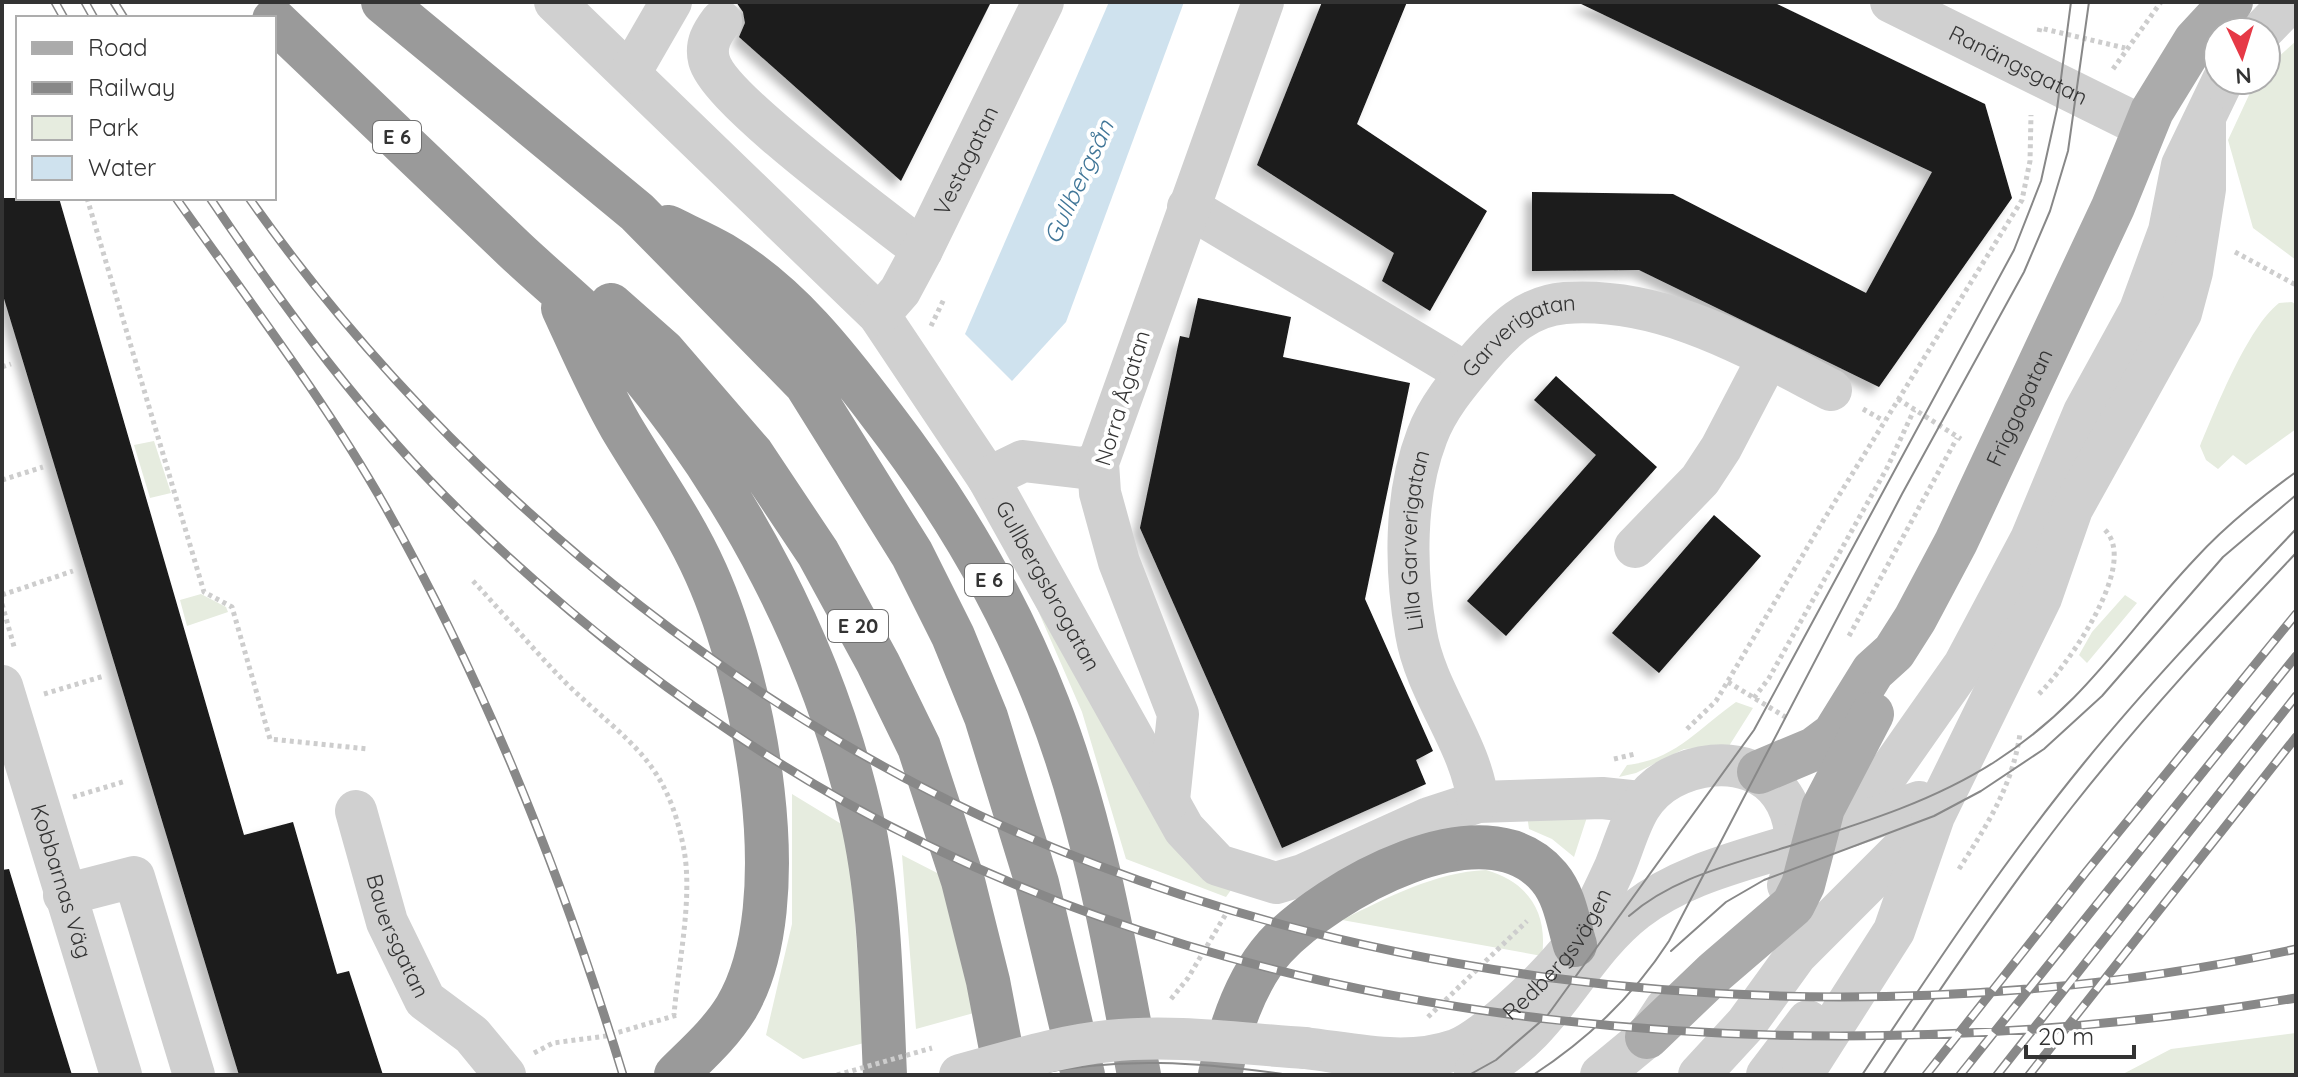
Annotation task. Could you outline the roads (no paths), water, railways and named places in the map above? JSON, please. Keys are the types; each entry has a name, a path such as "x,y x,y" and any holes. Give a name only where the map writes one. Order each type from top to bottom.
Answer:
{"highway":[{"name":"E 6","path":"383,2 637,212 806,384 912,554 953,636 986,717 1037,883 1083,1075"},
{"name":"E 6","path":"276,22 550,280 627,357 691,441 767,559 815,668 845,753 862,818 875,900 885,1075"},
{"name":"E 6","path":"637,212 723,254 789,305 840,360 925,472 979,561 1048,705 1073,783 1118,966 1157,1068"},
{"path":"550,280 620,426 688,537 736,650 758,759 766,863 761,925 752,973 736,1007 715,1037 676,1075"},
{"name":"E 20","path":"550,280 617,307 663,351 752,454 818,553 919,747 963,881 988,981 1006,1075"},
{"path":"1220,1075 1240,1004 1274,948 1298,927 1374,878 1440,850 1489,844 1506,848 1538,866 1558,890 1575,945"},
{"path":"1064,994 1073,1075"}],"main road":[{"name":"Friggagatan","path":"1759,772 1814,749 1834,734 1873,671 1894,652 1962,529 2113,207 2144,127 2178,65 2231,2"},
{"path":"1647,1037 1715,972 1793,905 1820,836 1834,782 1887,686 1894,652"}],"street":[{"name":"Gullbergsbrogatan","path":"555,2 879,315 988,478 1184,829 1218,865 1276,883 1303,875 1429,818 1478,802 1613,780"},
{"path":"630,73 671,2"},
{"name":"Vestagatan","path":"879,315 900,291 922,250 1043,2"},
{"name":"Norra Ågatan","path":"1169,800 1178,714 1119,562 1100,493 1098,463 1263,2"},
{"name":"Ranängsgatan","path":"1891,2 2144,127"},
{"path":"721,21 707,48 709,62 720,82 749,112 922,250"},
{"path":"1820,836 1964,665 2031,539 2084,412 2140,310 2169,231 2182,165 2216,96"},
{"path":"1767,1075 1873,932 1900,853 2041,598 2072,509 2181,313 2192,272 2205,189 2205,119"},
{"name":"Garverigatan","path":"1188,207 1466,373 1516,319 1539,307 1566,303 1664,313 1718,332 1831,390"},
{"path":"1635,547 1700,480 1721,448 1768,358"},
{"name":"Lilla Garverigatan","path":"1466,373 1427,436 1414,480 1409,516 1411,592 1425,673 1475,780 1478,802"},
{"path":"988,478 1023,461 1083,468 1098,463"},
{"path":"1802,1075 1894,931 1959,696 1964,665"},
{"name":"Kobbarnas Väg","path":"16,692 64,895 121,1075"},
{"path":"1613,780 1672,778 1689,771 1729,767 1759,772 1820,836"},
{"name":"Redbergsvägen","path":"960,1075 1111,1040 1175,1039 1308,1058 1401,1059 1456,1050 1503,1018 1575,945 1597,906 1613,780"},
{"path":"1469,1075 1496,1060 1547,1016 1611,933 1651,899 1720,868 1820,836 1927,809"},
{"name":"Bauersgatan","path":"356,811 387,922 425,1000 472,1035 504,1074"},
{"path":"1699,1075 1746,1024 1796,955 1900,853"},
{"path":"64,895 134,877 194,1075"},
{"path":"1601,1075 1647,1037"},
{"path":"1032,1075 1097,1063 1157,1068 1308,1058"}],"water":[{"name":"Gullbergsån","path":"1109,2 1184,2 1066,322 1012,381 965,334"}],"tram line":[{"path":"1469,1075 1496,1060 1547,1016 1754,730 2014,250 2041,181 2057,109 2071,2"},
{"path":"1533,1075 1572,1047 1608,1015 1641,980 1669,941 1902,494 2024,272 2050,211 2068,151 2089,2"},
{"path":"1629,916 1683,882 1892,812 1946,789 1996,761 2055,716 2080,691 2218,535 2296,472"},
{"path":"1671,951 1726,902 1764,880 1934,816 1981,791 2044,749 2102,696 2223,557 2296,495"},
{"path":"1862,1075 1969,916 2054,800 2162,673 2296,529"},
{"path":"1883,1075 1974,940 2072,807 2153,709 2296,553"},
{"path":"1032,1075 1128,1063 1192,1064 1289,1075"}],"railway":[{"path":"55,2 63,16"},
{"path":"85,2 93,16"},
{"path":"114,2 123,16"},
{"path":"177,200 338,428 423,576 490,714 520,785 575,928 623,1075"},
{"path":"211,200 298,322 361,403 428,479 552,595 645,670 743,740 845,802 1011,883 1186,945 1367,990 1552,1020 1740,1034 1928,1034 2114,1022 2296,998"},
{"path":"251,200 310,279 375,357 444,431 594,569 675,632 758,690 844,744 1007,828 1181,895 1363,945 1550,978 1740,995 1930,995 2116,980 2296,949"},
{"path":"1926,1075 2296,614"},
{"path":"1960,1075 2296,656"},
{"path":"1997,1075 2296,696"},
{"path":"2029,1075 2296,737"}]}
